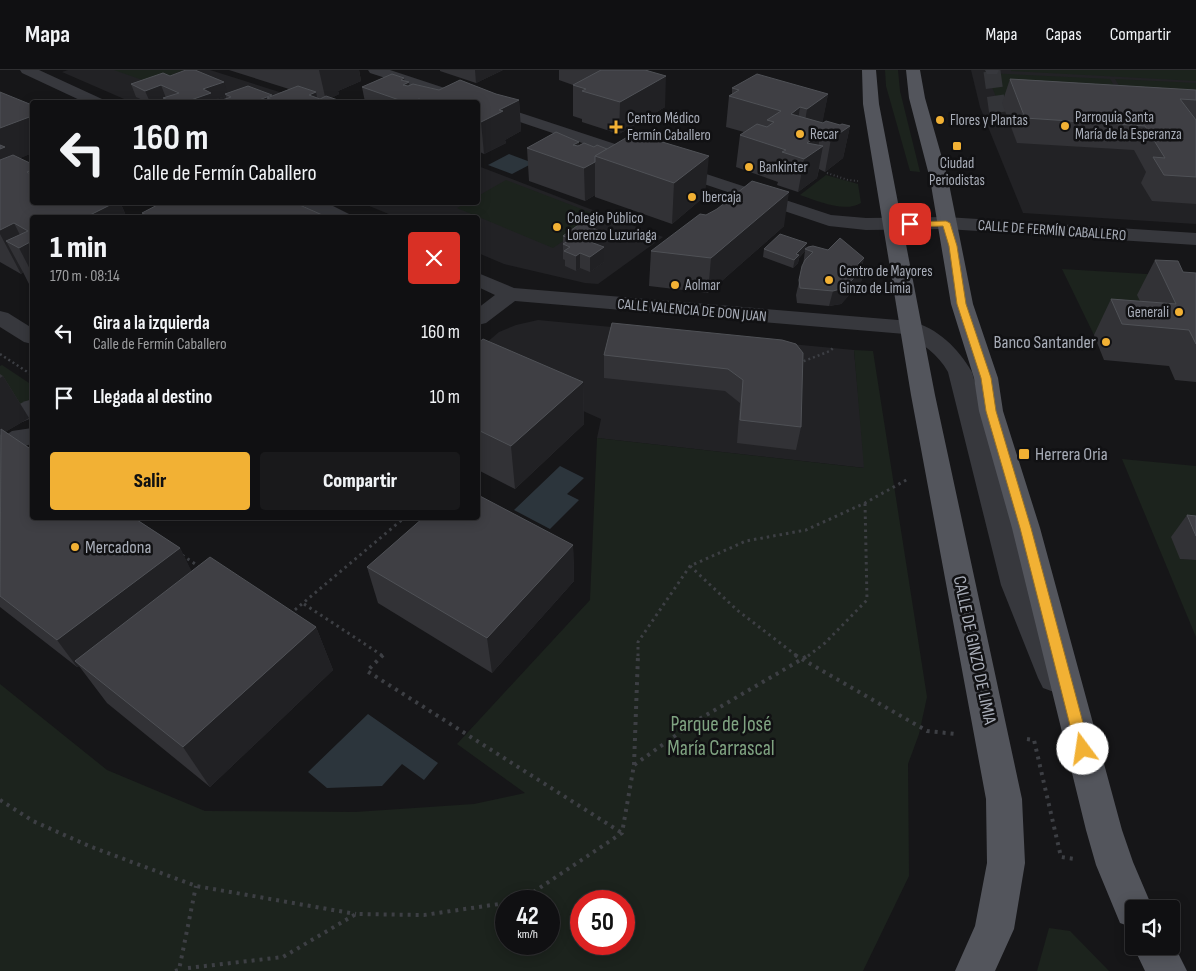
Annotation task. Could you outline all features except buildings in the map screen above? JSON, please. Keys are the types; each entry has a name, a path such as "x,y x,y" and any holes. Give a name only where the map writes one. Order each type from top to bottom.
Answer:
{"main road":[{"name":"CALLE DE GINZO DE LIMIA","path":"869,70 871,104 910,328 1004,799 1006,863 994,929 975,971"},
{"path":"913,70 918,98 939,179 946,223 953,246 962,304 986,378 991,411 1026,528 1115,866 1130,900"},
{"path":"1158,955 1168,971"}],"street":[{"path":"27,70 92,100"},
{"name":"CALLE DE FERMÍN CABALLERO","path":"375,70 467,100"},
{"name":"CALLE DE FERMÍN CABALLERO","path":"480,104 820,218 848,224 946,223 1196,239"},
{"path":"316,205 336,215"},
{"name":"CALLE VALENCIA DE DON JUAN","path":"480,281 510,294 910,328"},
{"path":"480,316 510,294"},
{"path":"0,318 30,336"},
{"path":"910,328 938,343 952,356 960,372 1016,584 1083,749"},
{"path":"0,450 21,437 29,419"}],"path":[{"path":"967,158 972,171"},
{"path":"827,173 848,180 861,181"},
{"path":"792,366 830,351 836,346"},
{"path":"0,354 30,373"},
{"path":"536,890 622,833 634,765 638,642 690,566 746,541 806,530 865,503 908,479"},
{"path":"634,765 696,720 802,660 825,643 867,600 865,503"},
{"path":"288,616 402,520"},
{"path":"175,551 208,573"},
{"path":"690,566 736,610 802,660 927,731 1034,740 1061,857 1115,866"},
{"path":"304,604 384,655 367,672 622,833"},
{"path":"0,800 33,821 89,846 196,886 356,914 424,915 495,905"},
{"path":"175,971 179,970 196,886"},
{"path":"188,968 283,957 356,914"}],"shaded area":[{"path":"68,70 210,70 305,100 126,100 62,72"},
{"path":"971,70 1196,70 1196,224 1023,213 980,107"},
{"path":"509,154 533,163 512,174 488,165"},
{"name":"Colegio Público Lorenzo Luzuriaga","path":"480,167 663,237 598,284 585,283 504,264 480,254 480,215 391,215 367,205 480,205"},
{"path":"538,320 854,350 865,468 597,438 601,419 480,365 480,348 499,332 516,325"},
{"path":"560,466 584,478 567,494 579,500 550,529 514,510"},
{"path":"368,714 438,763 424,780 402,764 382,786 327,788 308,772"}],"green space":[{"path":"114,70 183,70 151,83"},
{"path":"885,70 898,70 900,91 920,172 910,171 886,86"},
{"path":"1196,70 1196,81 1011,71"},
{"path":"986,73 1110,79 1127,106 997,99"},
{"path":"1115,79 1196,83 1196,109 1132,106"},
{"path":"826,175 858,184 861,203 847,207 839,206 800,195"},
{"path":"506,180 600,216 553,248 480,218 480,215 474,215 457,208 463,205 480,205 480,195"},
{"path":"1062,269 1196,277 1157,340 1094,335"},
{"name":"Parque de José María Carrascal","path":"854,350 873,351 927,697 919,734 908,764 909,876 863,971 0,971 0,684 107,770 205,811 355,812 474,804 525,793 457,744 590,600 597,438 864,468"},
{"path":"2,365 30,384 30,399 14,409 0,383 0,366"},
{"path":"1122,459 1196,466 1196,523 1180,559 1196,560 1196,637"},
{"path":"1049,928 1070,931 1109,971 1037,971"}],"tunnel":[{"path":"992,71 998,115"}],"place":[{"name":"Flores y Plantas","path":"940,120"},
{"name":"Parroquia Santa María de la Esperanza","path":"1065,126"},
{"name":"Centro Médico Fermín Caballero","path":"616,127"},
{"name":"Recar","path":"800,134"},
{"name":"Ciudad Periodistas","path":"957,146"},
{"name":"Bankinter","path":"749,167"},
{"name":"Ibercaja","path":"692,197"},
{"name":"Colegio Público Lorenzo Luzuriaga","path":"557,227"},
{"name":"Centro de Mayores Ginzo de Limia","path":"829,280"},
{"name":"Aolmar","path":"675,285"},
{"name":"Generali","path":"1179,312"},
{"name":"Banco Santander","path":"1106,342"},
{"name":"Herrera Oria","path":"1024,454"},
{"name":"Mercadona","path":"75,547"}],"route":[{"path":"910,224 946,223 953,246 962,304 986,378 991,411 1026,528 1083,749"}]}
